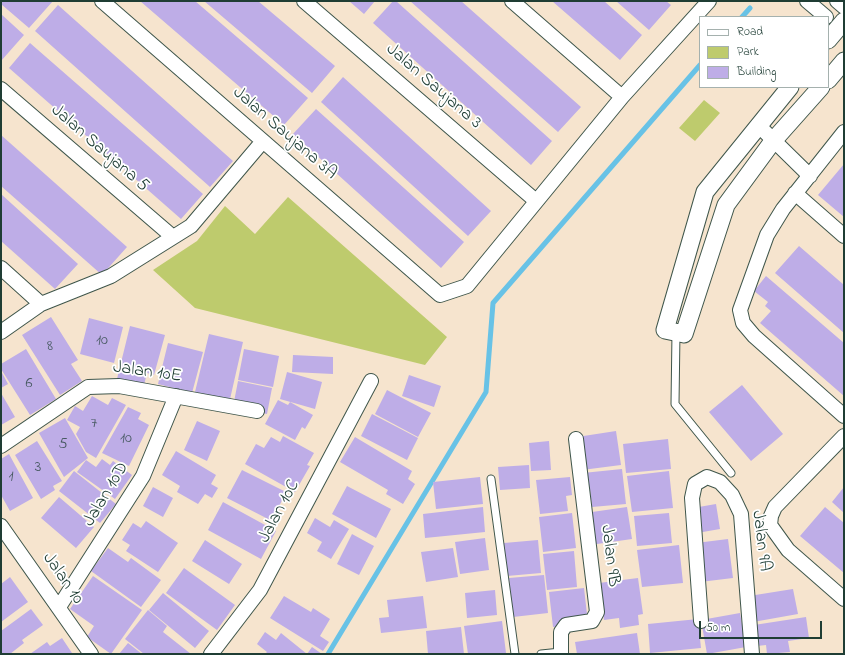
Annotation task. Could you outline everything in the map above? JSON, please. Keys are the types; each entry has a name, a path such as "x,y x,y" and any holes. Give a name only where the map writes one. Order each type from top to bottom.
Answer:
{"street":[{"name":"Jalan Saujana 3A","path":"102,1 440,295 467,286 536,201"},
{"name":"Jalan Saujana 3","path":"304,1 536,201"},
{"path":"512,1 622,97"},
{"path":"536,201 622,97 708,1"},
{"path":"807,1 824,16"},
{"path":"837,1 844,7"},
{"path":"829,79 844,62"},
{"name":"Jalan Saujana 5","path":"1,88 173,237"},
{"path":"789,88 705,192 666,330 684,334 726,204 773,141 820,88"},
{"path":"758,125 810,176"},
{"path":"844,132 782,209 767,236 740,310 743,323 754,336 844,416"},
{"path":"1,332 41,304 111,276 191,226 264,141"},
{"path":"795,193 844,236"},
{"path":"1,268 41,304"},
{"name":"Jalan 10C","path":"211,654 260,590 371,381"},
{"name":"Jalan 10E","path":"1,446 88,387 119,386 257,411"},
{"name":"Jalan 10D","path":"59,607 143,476 176,396"},
{"path":"844,436 775,507 771,516 770,525 788,550 844,599"},
{"name":"Jalan 9B","path":"561,653 561,632 566,625 592,621 597,612 576,439"},
{"name":"Jalan 9A","path":"701,621 692,498 695,484 706,477 720,482 732,495 741,514 752,654"},
{"name":"Jalan 10","path":"1,526 91,654"}],"lane":[{"path":"676,332 675,404 731,473"},
{"path":"491,479 515,654"},
{"path":"541,654 561,653"}],"green space":[{"path":"704,100 720,113 695,141 679,128"},
{"path":"288,197 447,337 425,365 195,308 153,270 197,241 225,206 255,234"}],"building":[{"path":"1,1 53,1 29,28 1,4"},
{"path":"140,1 195,1 308,98 284,125"},
{"path":"204,1 258,1 335,66 312,93"},
{"path":"349,1 375,1 364,14"},
{"path":"393,1 396,1 552,141 531,165 373,23"},
{"path":"410,1 461,1 581,107 558,132"},
{"path":"552,1 604,1 642,35 620,60"},
{"path":"616,1 666,1 671,5 649,30"},
{"path":"58,5 233,161 210,187 35,31"},
{"path":"1,14 24,35 1,61"},
{"path":"30,43 203,194 181,219 9,68"},
{"path":"343,77 491,211 468,236 321,102"},
{"path":"316,109 464,242 441,268 293,134"},
{"path":"1,135 127,247 102,275 1,186"},
{"path":"844,164 844,217 818,195"},
{"path":"1,194 78,264 55,289 1,241"},
{"path":"799,246 844,285 844,333 775,273"},
{"path":"766,276 844,343 844,396 760,323 771,311 765,306 768,302 754,291"},
{"path":"51,317 78,360 71,364 82,381 60,395 22,335"},
{"path":"89,318 123,327 114,363 80,354"},
{"path":"130,326 165,335 154,375 147,373 143,389 116,383"},
{"path":"209,334 243,342 228,408 200,402 201,394 195,392"},
{"path":"168,343 203,352 192,393 158,384"},
{"path":"26,349 56,399 30,415 1,369 1,364"},
{"path":"244,349 279,356 273,387 238,380"},
{"path":"293,355 333,357 333,374 292,372"},
{"path":"1,371 8,384 1,388"},
{"path":"287,372 322,382 315,409 280,399"},
{"path":"409,375 441,386 434,407 402,396"},
{"path":"238,381 272,388 267,414 233,407"},
{"path":"742,385 783,434 751,461 709,412"},
{"path":"387,390 431,413 418,437 375,414"},
{"path":"1,393 15,417 1,425"},
{"path":"92,396 108,405 112,398 126,405 96,458 86,452 76,434 80,427 67,420 75,406 83,411"},
{"path":"278,400 288,405 290,402 313,415 305,429 302,427 295,440 265,424"},
{"path":"128,407 141,413 138,419 149,425 129,466 102,453"},
{"path":"372,414 418,438 407,460 361,436"},
{"path":"65,418 88,458 64,477 39,433"},
{"path":"197,421 220,431 207,461 184,450"},
{"path":"616,431 621,465 582,470 577,437"},
{"path":"283,436 314,453 307,465 310,466 295,492 245,464 256,444 264,448 271,437 280,442"},
{"path":"355,437 412,471 408,479 415,484 403,504 386,494 388,490 340,462"},
{"path":"668,439 671,469 626,473 623,444"},
{"path":"37,441 62,481 53,486 55,490 41,499 15,455"},
{"path":"549,441 551,470 531,471 529,443"},
{"path":"176,451 216,475 211,484 218,488 212,498 205,494 198,504 177,492 180,486 162,475"},
{"path":"9,454 33,498 10,511 1,495 1,459"},
{"path":"102,459 110,465 113,461 132,475 115,499 77,472 86,460 96,467"},
{"path":"529,465 530,488 500,490 498,467"},
{"path":"622,469 626,504 592,507 590,490 585,490 583,473"},
{"path":"242,470 286,492 272,521 227,498"},
{"path":"74,471 116,504 100,523 59,491"},
{"path":"669,471 673,508 632,512 627,476"},
{"path":"480,477 483,504 436,509 433,482"},
{"path":"570,477 572,495 566,496 568,511 540,514 536,480"},
{"path":"347,486 391,509 376,538 332,514"},
{"path":"153,487 173,498 163,517 143,506"},
{"path":"844,487 844,513 832,502"},
{"path":"59,497 94,527 76,548 41,518"},
{"path":"223,502 276,531 261,559 208,530"},
{"path":"716,504 720,529 697,533 693,508"},
{"path":"483,507 485,532 425,538 423,514"},
{"path":"627,507 632,539 590,545 585,513"},
{"path":"825,507 844,523 844,573 800,536"},
{"path":"572,513 576,548 543,552 539,517"},
{"path":"669,513 672,543 637,546 634,516"},
{"path":"315,518 330,527 334,520 349,529 331,559 317,551 322,542 307,533"},
{"path":"146,521 178,543 158,572 126,551 130,545 122,540 133,523 141,528"},
{"path":"352,534 374,546 359,575 337,564"},
{"path":"485,538 489,570 460,574 455,542"},
{"path":"728,539 733,578 700,582 696,543"},
{"path":"205,540 242,564 229,584 192,561"},
{"path":"538,540 541,573 507,576 504,543"},
{"path":"679,545 683,583 642,587 637,550"},
{"path":"108,548 128,562 131,558 161,580 141,607 91,571"},
{"path":"453,548 458,577 426,582 421,552"},
{"path":"574,551 577,587 547,590 543,554"},
{"path":"184,568 235,605 217,630 166,593"},
{"path":"544,575 548,613 513,617 509,578"},
{"path":"93,576 142,610 111,654 87,637 94,626 70,609"},
{"path":"10,577 28,602 1,622 1,584"},
{"path":"638,578 643,614 638,615 639,625 620,628 619,618 604,620 599,583"},
{"path":"584,588 588,623 553,627 549,592"},
{"path":"793,589 798,614 753,622 749,596"},
{"path":"495,590 497,615 467,618 465,593"},
{"path":"163,593 209,631 195,648 149,610"},
{"path":"284,596 311,612 313,608 330,619 320,636 329,642 323,651 270,618"},
{"path":"423,596 427,628 381,633 379,618 389,617 387,600"},
{"path":"31,609 43,625 22,640 24,643 10,654 1,654 1,631"},
{"path":"148,610 167,626 163,632 191,654 144,654 125,639"},
{"path":"740,613 746,647 707,654 701,620"},
{"path":"806,617 809,638 788,641 790,652 767,654 766,645 757,646 754,625"},
{"path":"698,619 701,648 650,653 648,624"},
{"path":"502,621 506,653 468,654 464,626"},
{"path":"461,627 464,654 428,654 426,631"},
{"path":"265,632 276,640 281,633 307,654 265,654 267,652 257,644"},
{"path":"637,633 640,654 577,654 575,642"},
{"path":"62,638 72,653 71,654 30,654 47,642 50,646"},
{"path":"128,643 142,654 119,654"},
{"path":"312,647 322,654 307,654"}],"waterway":[{"path":"743,16 750,8"},
{"path":"328,654 486,392 493,303 699,66"}]}
